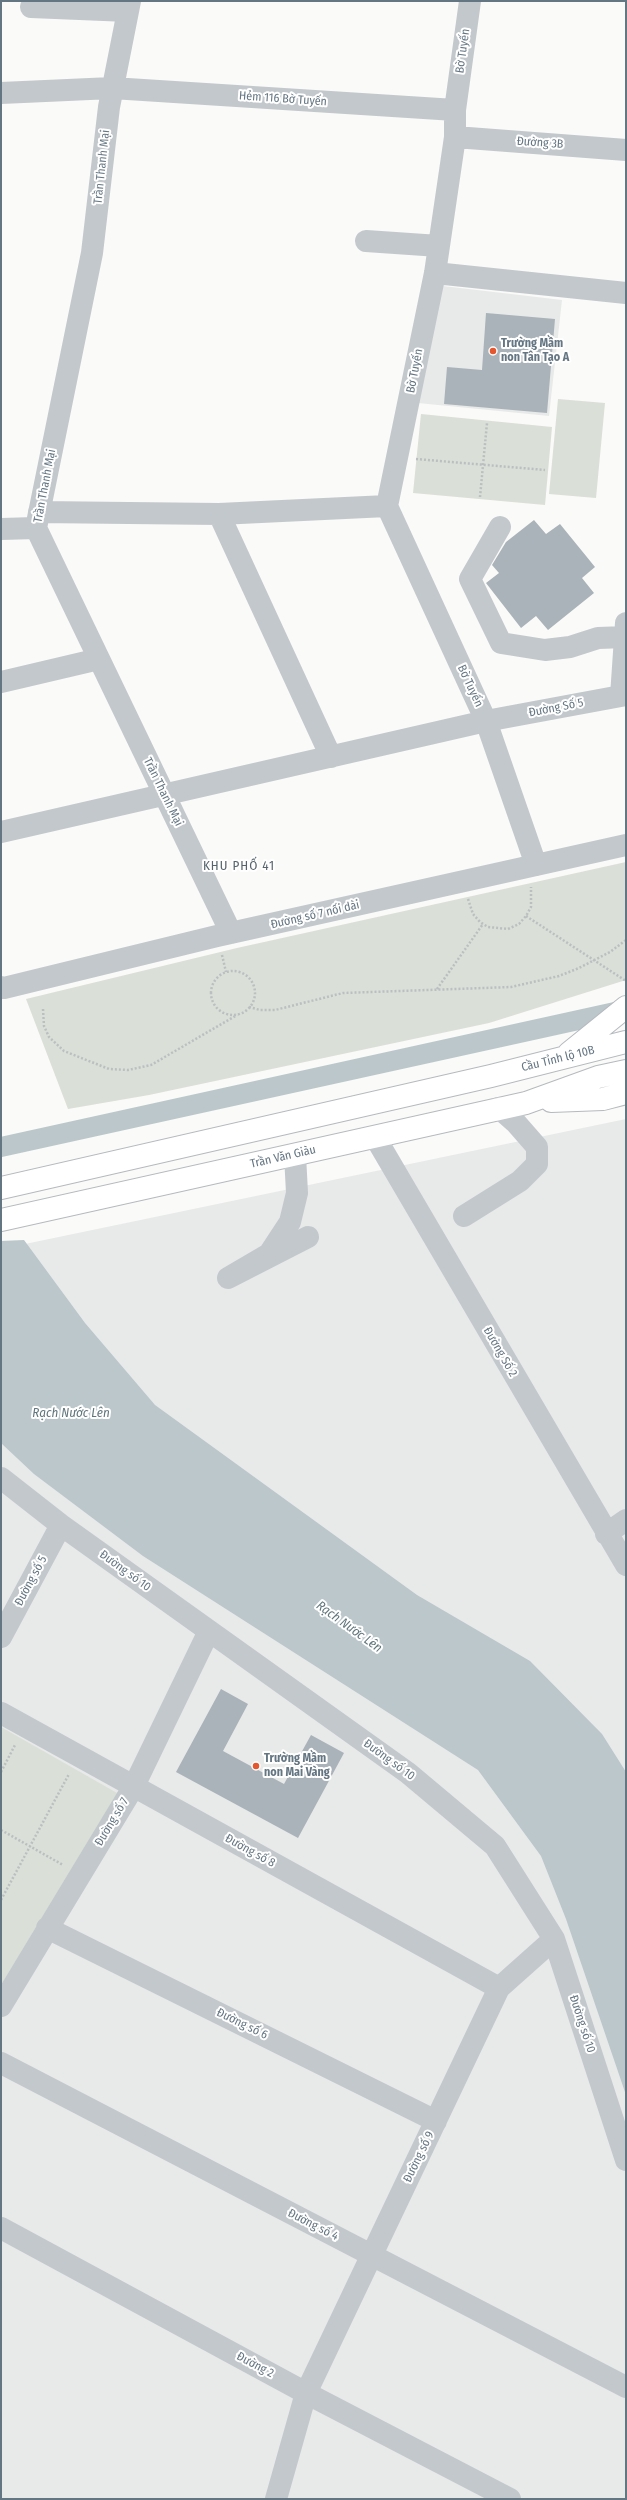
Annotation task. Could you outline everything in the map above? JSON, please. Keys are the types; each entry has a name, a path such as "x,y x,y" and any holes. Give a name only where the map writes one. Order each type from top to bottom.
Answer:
{"main road":[{"path":"566,1056 626,1008"},
{"name":"Cầu Tỉnh lộ 10B","path":"1,1188 491,1076 626,1042"},
{"name":"Trần Văn Giàu","path":"526,1103 560,1090 626,1071"},
{"name":"Trần Văn Giàu","path":"1,1220 499,1108 526,1103 603,1098 626,1094"}],"street":[{"name":"Bờ Tuyến","path":"470,1 455,110 454,137 435,273 388,506 486,721 531,866"},
{"path":"30,7 129,6"},
{"name":"Trần Thanh Mại","path":"129,6 112,88 92,253 38,520 99,659 231,933"},
{"name":"Hẻm 116 Bờ Tuyến","path":"1,93 112,88 455,110"},
{"name":"Đường 3B","path":"454,137 626,150"},
{"path":"366,241 439,246"},
{"path":"435,273 626,293"},
{"path":"1,529 38,520 219,514 388,506"},
{"path":"219,514 331,757"},
{"path":"500,527 470,579 501,643 545,650 570,647 598,638 626,632 624,695"},
{"path":"1,682 99,659"},
{"name":"Đường Số 5","path":"1,832 486,721 624,695"},
{"name":"Đường số 7 nối dài","path":"2,987 231,933 626,845"},
{"path":"464,1216 520,1181 537,1164 537,1147 516,1123 499,1108"},
{"name":"Đường Số 2","path":"375,1137 626,1566"},
{"path":"295,1155 298,1193 290,1222 269,1254 228,1278 308,1237"},
{"name":"Đường số 10","path":"1,1478 61,1525 408,1774 495,1846 554,1939 626,2160"},
{"path":"606,1534 626,1520"},
{"name":"Đường số 5","path":"1,1637 61,1525"},
{"name":"Đường số 7","path":"1,2006 134,1786 209,1631"},
{"name":"Đường số 8","path":"1,1713 499,1988"},
{"name":"Đường số 6","path":"47,1928 436,2121"},
{"name":"Đường số 9","path":"276,2499 306,2393 499,1988 554,1939"},
{"name":"Đường số 4","path":"1,2063 626,2387"},
{"name":"Đường 2","path":"1,2228 306,2393 510,2499"}],"path":[{"path":"480,497 487,423"},
{"path":"397,458 545,470"},
{"path":"463,882 473,914 483,924 498,929 508,929 518,924 526,916 531,907 533,895 531,866"},
{"path":"526,916 626,981"},
{"path":"437,989 483,924"},
{"path":"249,1007 260,1010 275,1010 343,993 437,989 473,990 511,987 559,976 594,961 626,940"},
{"path":"43,1009 44,1026 49,1037 64,1052 110,1069 128,1070 150,1065 236,1015 249,1007 255,993 250,979 237,972 223,974 213,983 211,997 217,1009 230,1015 236,1015"},
{"path":"1,1772 25,1726"},
{"path":"1,1900 79,1756"},
{"path":"1,1830 80,1874"}],"shaded area":[{"name":"Trường Mầm non Tân Tạo A","path":"443,286 562,300 549,416 418,403"},
{"path":"558,399 605,403 596,498 549,494"},
{"path":"421,414 552,427 545,505 413,493"},
{"path":"626,862 626,980 489,1023 149,1095 68,1109 26,999 237,948"},
{"path":"626,1119 626,2499 1,2499 1,1249"},
{"path":"1,1727 117,1793 1,1985"}],"water":[{"name":"Rạch Nước Lên","path":"24,1240 85,1323 155,1405 417,1595 530,1661 602,1734 626,1772 626,2095 566,1919 541,1856 478,1770 143,1556 34,1474 1,1443 1,1241"}],"building":[{"path":"486,313 555,319 547,413 444,404 447,367 482,370"},
{"path":"534,520 546,534 560,524 595,567 582,578 594,593 548,630 536,616 521,628 486,583 499,573 492,565 506,542"},
{"path":"221,1689 248,1704 223,1751 284,1784 311,1735 344,1753 298,1838 176,1772"}],"waterway":[{"path":"1,1147 624,1010"}],"place":[{"name":"Trường Mầm non Tân Tạo A","path":"493,351"},
{"name":"Trường Mầm non Mai Vàng","path":"256,1766"}],"district":[{"name":"KHU PHỐ 41","path":"239,866"}]}
